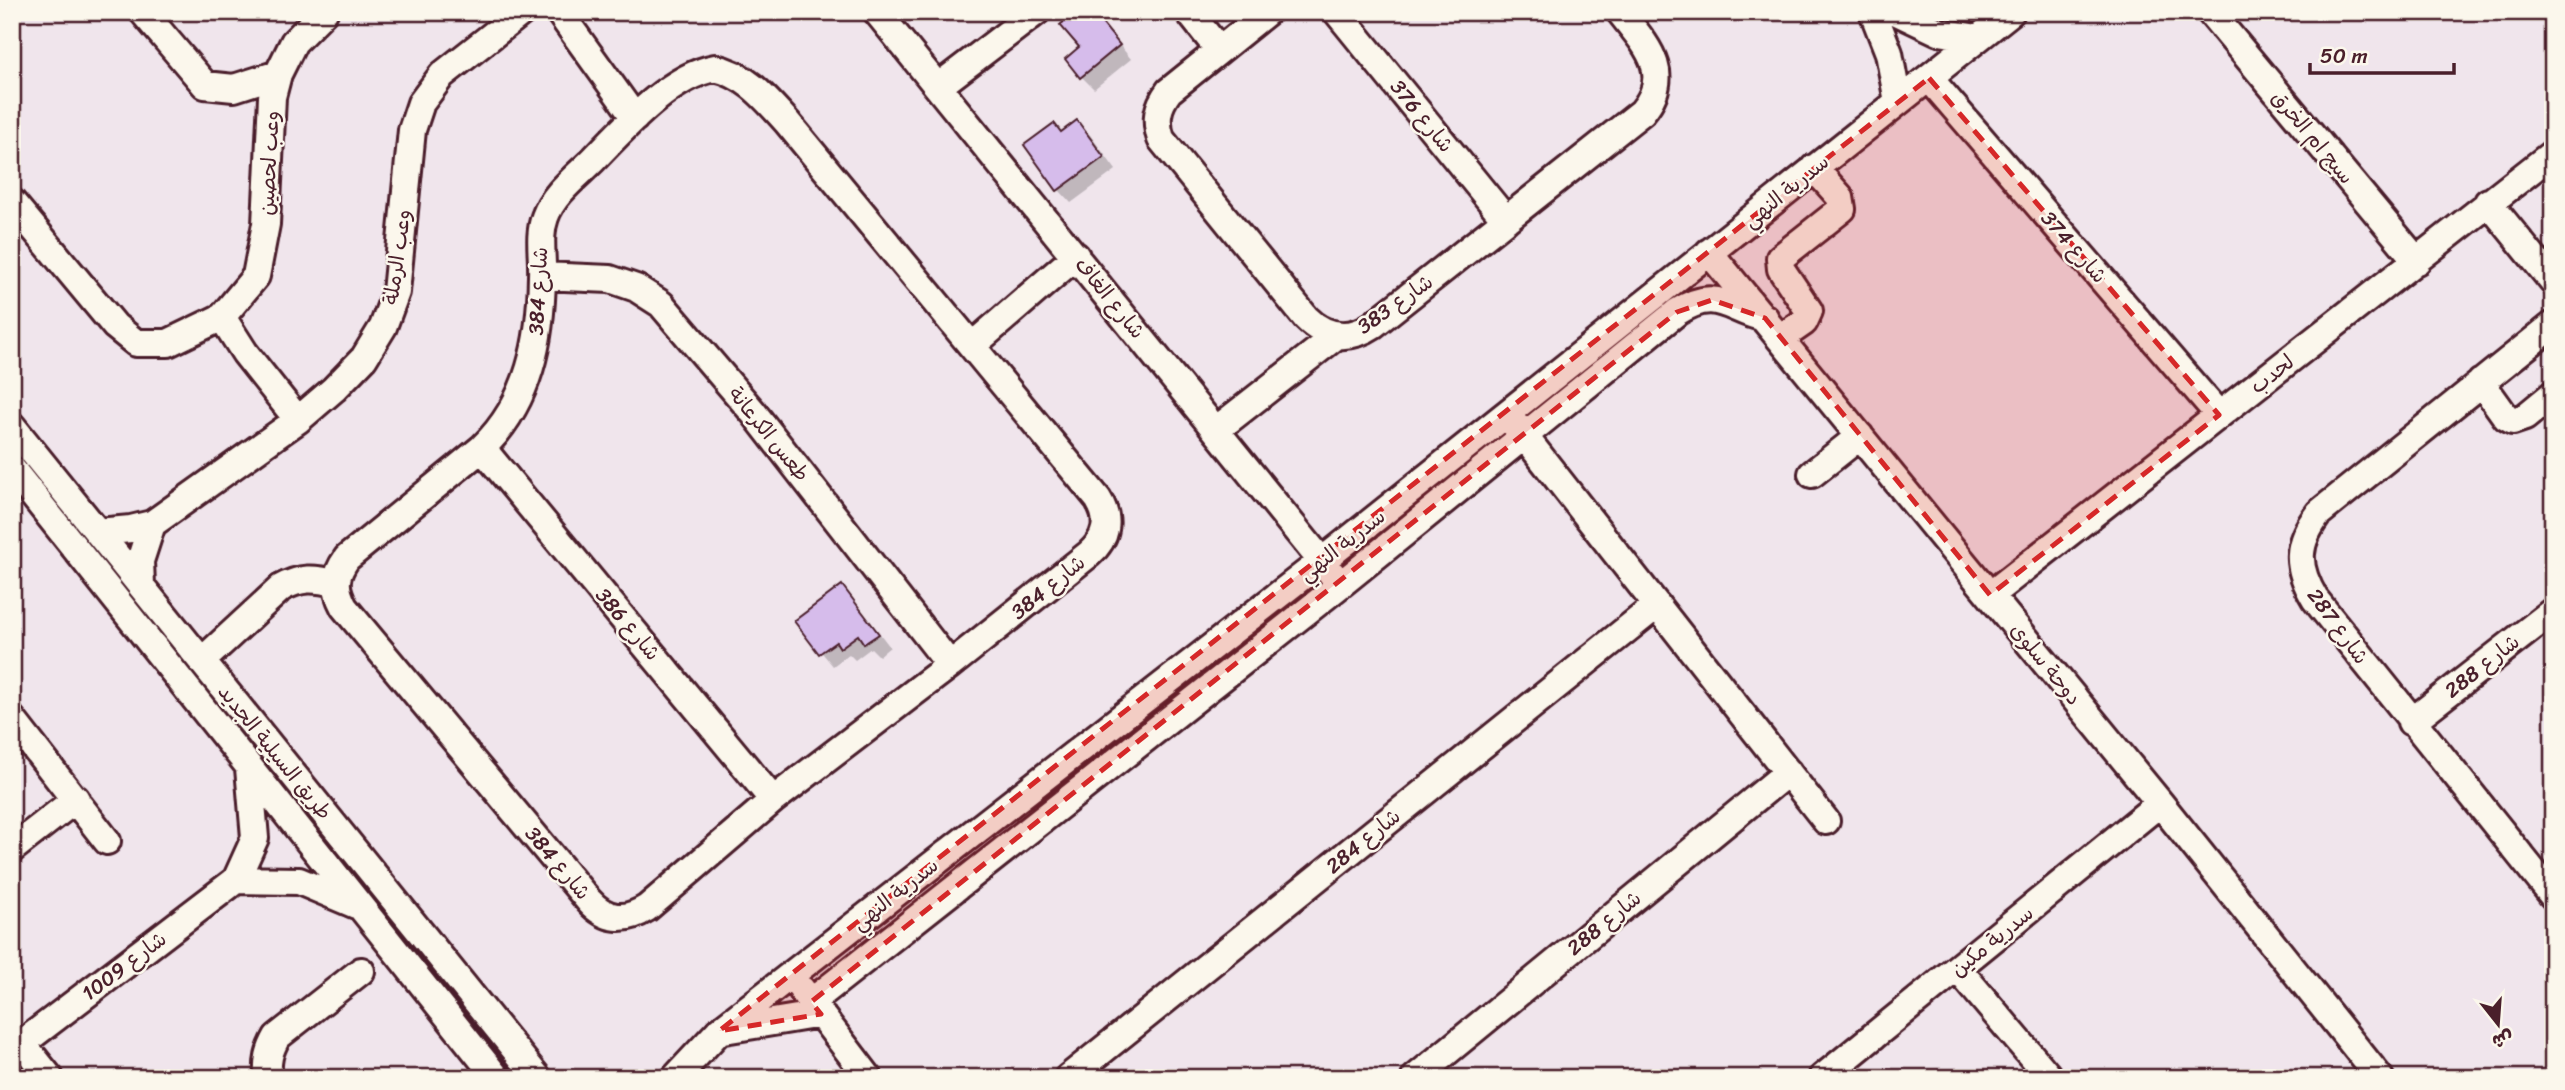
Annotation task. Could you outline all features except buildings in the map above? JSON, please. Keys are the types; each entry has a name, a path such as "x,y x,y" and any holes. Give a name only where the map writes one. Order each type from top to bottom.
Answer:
{"street":[{"path":"143,12 205,85 234,88 278,74"},
{"name":"وعب لحصين","path":"12,202 115,326 136,343 168,343 222,317 256,276 266,224 272,97 278,74 294,42 324,12"},
{"name":"وعب الرملة","path":"98,532 152,524 298,420 364,358 391,310 399,273 412,130 421,103 442,75 522,12"},
{"path":"559,12 635,118"},
{"name":"شارع الغاف","path":"877,12 1340,585"},
{"path":"939,86 1036,12"},
{"path":"1189,12 1219,50"},
{"name":"شارع 383","path":"1267,12 1169,91 1161,102 1157,127 1161,139 1306,318 1325,333 1336,336 1362,332 1373,325 1642,112 1653,96 1657,78 1654,60 1645,43 1620,12"},
{"name":"شارع 376","path":"1337,12 1506,220"},
{"path":"1873,12 1889,53 1898,102"},
{"path":"1897,12 1939,32 1978,38"},
{"name":"سدرية النهي","path":"675,1078 719,1031 1322,561 2011,12"},
{"name":"سيج ام الخرق","path":"2210,12 2417,261"},
{"name":"شارع 384","path":"715,68 741,77 787,122 972,345 1098,499 1106,518 1103,539 1089,554 950,666 773,800 647,908 636,915 623,918 610,917 598,911 589,901 344,607 335,583 346,558 500,431 525,385 536,341 542,276 541,232 550,205 572,180 635,118 672,88 704,70 715,68"},
{"name":"شارع 374","path":"1929,78 2219,415"},
{"name":"لحدب","path":"1990,595 2553,153"},
{"path":"719,1031 816,1008 1688,306 1700,301 1725,302 1773,328 1804,321 1809,311 1781,269 1780,258 1842,209 1840,197 1814,168"},
{"path":"2488,202 2553,282"},
{"name":"دوحة سلوى","path":"1709,252 2160,803 2380,1078"},
{"path":"972,345 1076,256"},
{"name":"طعس الكرعانة","path":"542,276 610,279 636,288 661,304 753,412 950,666"},
{"path":"222,317 245,353 298,420"},
{"name":"شارع 287","path":"2553,325 2319,513 2303,538 2300,552 2302,572 2315,599 2553,896"},
{"path":"1216,430 1336,336"},
{"path":"2481,382 2506,417 2513,421 2525,417 2553,394"},
{"path":"1507,414 1826,821"},
{"name":"طريق السيلية الجديد","path":"12,426 538,1078"},
{"path":"1812,474 1860,436"},
{"name":"شارع 386","path":"482,447 773,800"},
{"name":"طريق السيلية الجديد","path":"12,469 497,1078"},
{"path":"141,585 140,561 152,524"},
{"path":"202,661 288,584 295,580 311,578 335,583"},
{"name":"شارع 284","path":"1068,1078 1657,605"},
{"name":"شارع 288","path":"2411,722 2553,611"},
{"path":"12,719 107,841"},
{"name":"شارع 1009","path":"17,1047 236,880 255,838 249,768"},
{"name":"شارع 288","path":"1420,1076 1788,772"},
{"path":"12,849 76,799"},
{"name":"سدرية مكين","path":"1822,1078 2160,803"},
{"path":"236,880 299,881 360,907"},
{"path":"1958,969 2050,1078"},
{"path":"270,1077 267,1063 270,1049 277,1037 362,971"},
{"path":"790,975 869,1078"},
{"path":"17,1047 50,1078"}],"highlighted area":[{"path":"1929,78 2219,415 1990,595 1765,318 1712,300 1677,312 811,1002 821,1014 719,1031"}]}
